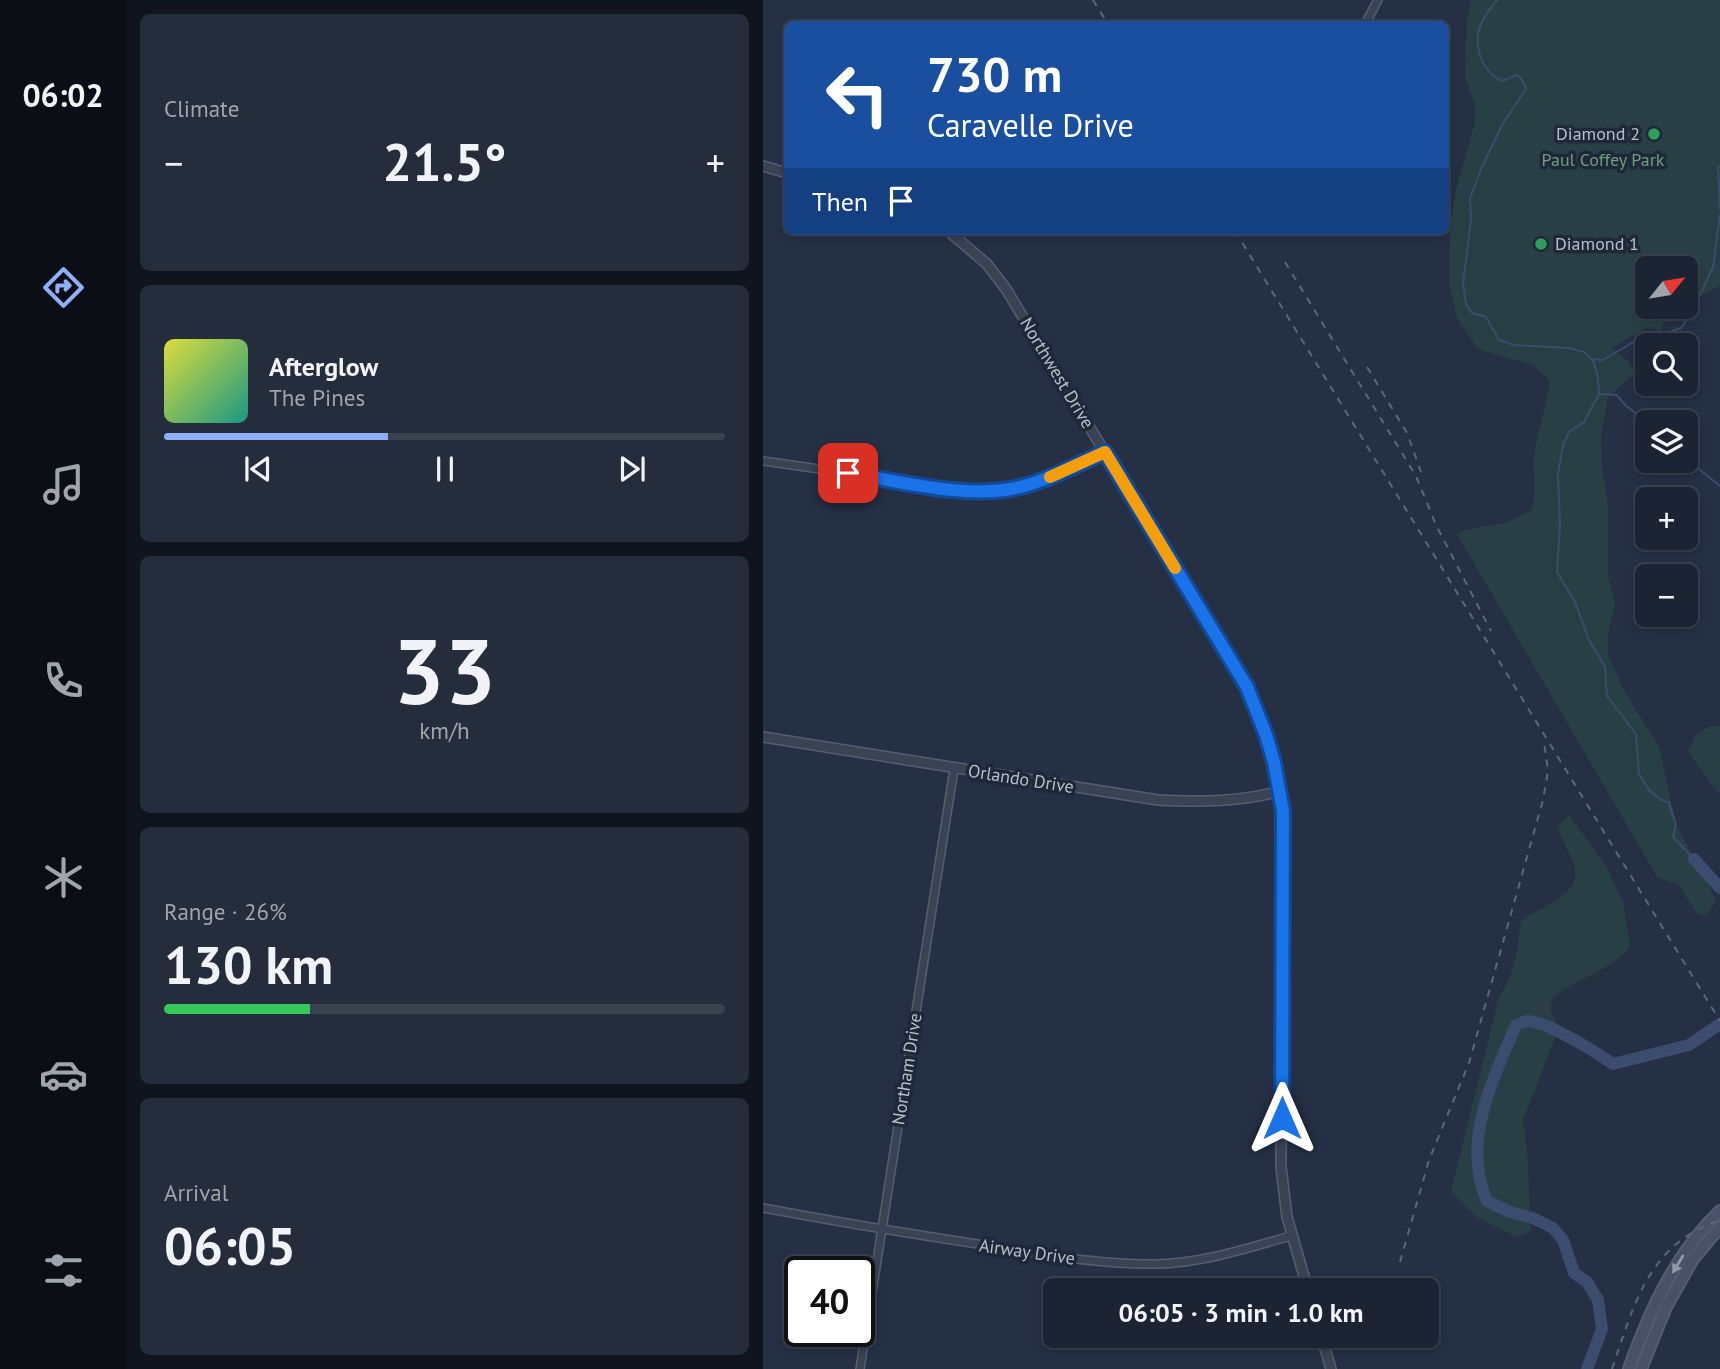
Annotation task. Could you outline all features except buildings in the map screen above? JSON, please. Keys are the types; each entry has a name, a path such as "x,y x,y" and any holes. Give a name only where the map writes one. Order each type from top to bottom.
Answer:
{"main road":[{"path":"1629,1369 1657,1298 1686,1251 1720,1211"},
{"path":"1641,1369 1666,1307 1693,1259 1720,1227"}],"street":[{"path":"1367,21 1378,0"},
{"path":"763,166 784,172"},
{"name":"Northwest Drive","path":"953,235 987,264 1006,289 1247,687 1266,735 1280,791 1283,844 1283,1197 1291,1236 1304,1278"},
{"path":"763,460 975,491 1019,488 1105,452"},
{"name":"Orlando Drive","path":"763,737 1158,800 1222,800 1263,796 1280,791"},
{"name":"Northam Drive","path":"860,1369 954,769"},
{"name":"Airway Drive","path":"763,1208 881,1230 1086,1260 1157,1264 1198,1260 1291,1236"},
{"path":"1325,1348 1331,1369"}],"green space":[{"name":"Paul Coffey Park","path":"1471,0 1720,0 1720,285 1698,298 1698,256 1635,256 1635,319 1664,319 1661,331 1647,327 1611,348 1629,362 1635,373 1608,397 1601,437 1602,468 1608,506 1608,576 1615,604 1608,634 1608,655 1623,689 1659,747 1676,824 1716,900 1706,916 1697,914 1678,884 1658,878 1457,534 1464,530 1505,523 1531,510 1534,496 1534,456 1550,381 1533,365 1478,349 1457,318 1450,289 1450,227 1456,190 1475,122 1475,103 1465,77 1467,20"},
{"path":"1710,726 1720,726 1720,795 1688,752 1695,736"},
{"path":"1569,815 1606,866 1623,902 1630,947 1614,962 1553,997 1550,1010 1559,1027 1523,1120 1531,1232 1517,1237 1476,1217 1451,1191 1499,997 1515,961 1521,921 1560,898 1573,883 1573,862 1558,826"}],"waterway":[{"path":"1497,0 1480,27 1479,54 1494,76 1502,81 1517,75 1526,89 1503,123 1470,198 1471,220 1463,283 1466,304 1472,313 1486,317 1499,340 1514,345 1569,348 1584,352 1593,360 1599,394 1584,422 1569,432 1563,445 1558,474 1560,524 1557,572 1575,602 1589,640 1605,667 1607,696 1636,734 1639,774 1649,790 1669,803 1676,825 1673,837 1694,859"},
{"path":"1720,166 1720,208"},
{"path":"1666,333 1681,328 1693,310 1713,267 1720,215"},
{"path":"1593,359 1603,360 1635,341"},
{"path":"1600,394 1617,395 1635,413"},
{"path":"1698,468 1720,486"},
{"path":"1694,859 1720,888"},
{"path":"1587,1369 1602,1329 1598,1300 1587,1282 1574,1273 1563,1240 1553,1228 1487,1201 1480,1179 1477,1156 1479,1134 1483,1111 1498,1067 1516,1025 1527,1021 1558,1031 1613,1064 1689,1045 1720,1024"}],"railway":[{"path":"1093,0 1106,21"},
{"path":"1237,235 1720,1021"},
{"path":"1285,262 1416,476 1436,525 1491,631"},
{"path":"1367,367 1407,433 1421,472"},
{"path":"1400,1262 1429,1160 1469,1063 1543,800 1548,771 1544,742"},
{"path":"1612,1369 1637,1300 1660,1261 1676,1244 1720,1220"}],"slow traffic":[{"path":"1050,477 1105,452 1175,568"}],"place":[{"name":"Diamond 2","path":"1654,134"},
{"name":"Diamond 1","path":"1541,244"}],"route":[{"path":"848,473 952,489 975,491 1019,488 1105,452 1245,684 1274,762 1283,811 1282,1118"}]}
